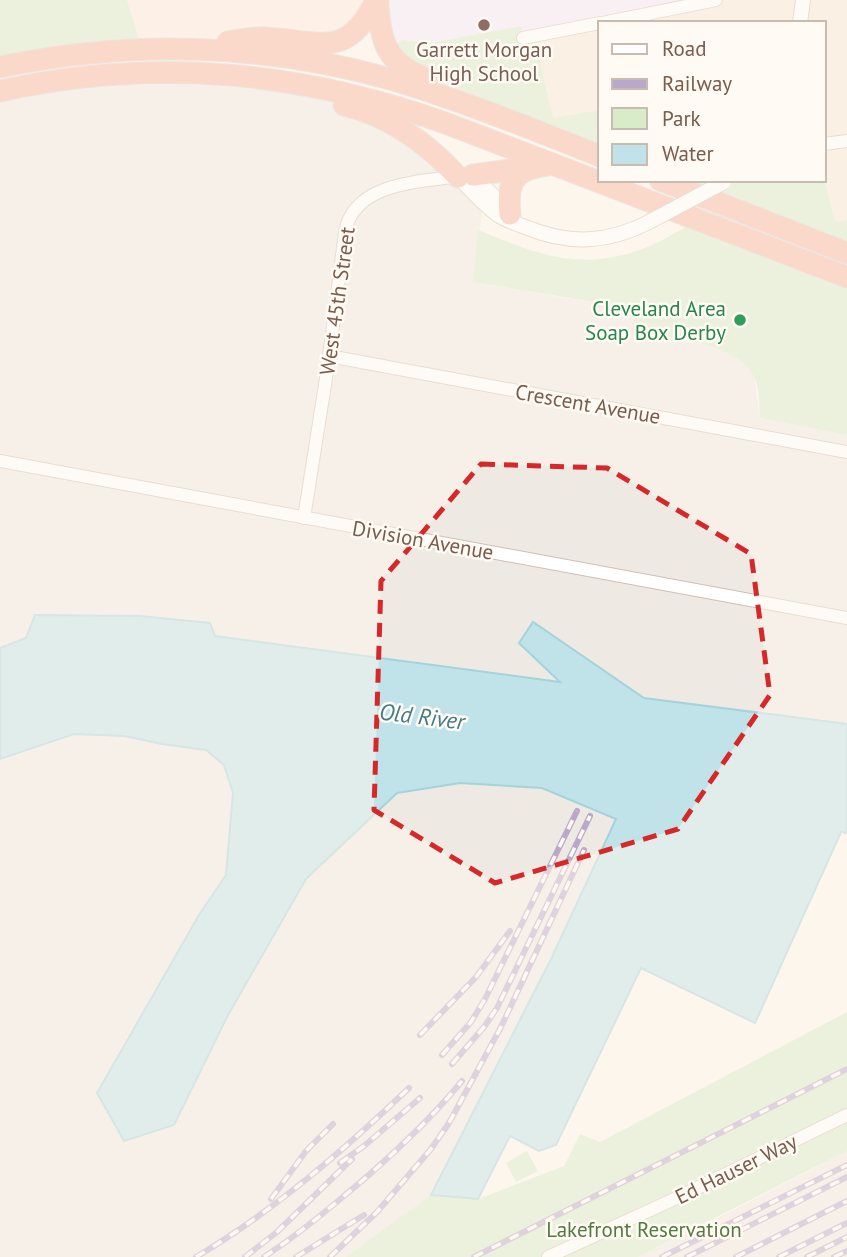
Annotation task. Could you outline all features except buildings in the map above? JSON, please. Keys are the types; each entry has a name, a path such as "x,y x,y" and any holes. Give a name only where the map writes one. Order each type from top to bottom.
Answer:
{"highway":[{"path":"0,67 73,54 174,49 263,37 316,44 336,42 359,29 377,0"},
{"path":"377,0 382,38 388,52 405,69 503,107 596,155"},
{"path":"174,49 272,55 371,74 426,91 596,155"},
{"path":"0,91 103,75 161,72 277,79 374,99 598,181"},
{"path":"25,86 199,85 250,88 316,98 362,110 397,126 466,176 555,164"},
{"path":"510,214 510,189 526,167"},
{"path":"602,182 847,277"},
{"path":"665,182 847,253"}],"street":[{"path":"611,21 716,0"},
{"path":"800,21 803,0"},
{"path":"523,38 598,24"},
{"path":"826,144 847,141"},
{"path":"466,176 528,228"},
{"path":"466,176 496,214 508,221 560,239 594,240 625,233 724,182"},
{"name":"West 45th Street","path":"304,518 346,227 351,214 365,199 383,190 466,176"},
{"name":"Crescent Avenue","path":"329,356 847,452"},
{"name":"Division Avenue","path":"0,461 847,618"},
{"name":"Ed Hauser Way","path":"548,1257 847,1115"}],"highlighted area":[{"path":"481,464 607,468 751,554 770,695 678,829 495,883 374,810 381,581"}],"shaded area":[{"path":"127,0 376,0 354,33 142,49"},
{"name":"Garrett Morgan High School","path":"378,0 716,0 598,21 598,23 523,38 520,27 430,43 402,40 388,52"},
{"path":"716,0 847,0 847,220 836,222 825,182 826,21 612,21"},
{"path":"598,23 598,110 553,119 534,36"},
{"path":"180,84 240,87 297,94 362,110 483,203 473,282 635,310 632,331 711,346 738,357 754,375 760,418 847,435 847,724 644,698 533,622 561,682 215,636 209,623 140,616 35,615 26,638 0,648 0,91 25,86"},
{"path":"74,734 124,736 206,750 224,765 233,793 226,875 199,915 174,1125 228,1015 306,879 397,793 460,783 542,788 616,819 552,957 431,1195 345,1257 0,1257 0,759"},
{"path":"847,1151 847,1257 638,1257 749,1202"}],"green space":[{"path":"0,0 127,0 142,49 0,67"},
{"path":"521,26 524,38 534,36 553,118 598,110 598,155 503,107 421,77 388,52 402,40 430,43"},
{"path":"665,182 825,182 836,222 847,220 847,253"},
{"name":"Cleveland Area Soap Box Derby","path":"688,226 847,289 847,435 760,418 757,385 744,364 716,348 632,331 635,309 473,282 478,230 518,246 557,257 596,259 645,248"},
{"name":"Lakefront Reservation","path":"847,1012 847,1151 638,1257 345,1257 431,1195 478,1199 564,1166 580,1134 600,1142"},
{"path":"527,1151 538,1171 516,1182 506,1163"}],"water":[{"name":"Old River","path":"35,615 140,616 210,623 215,636 560,682 519,643 533,622 644,698 847,724 847,833 841,832 755,1023 641,968 556,1145 539,1151 510,1136 478,1199 431,1195 552,957 616,819 542,788 460,783 397,793 306,879 228,1015 174,1125 124,1141 97,1093 199,915 226,875 233,793 224,765 206,750 124,736 74,734 0,759 0,648 26,638"}],"railway":[{"path":"442,1055 471,1022 485,999 577,811"},
{"path":"452,1064 497,1008 590,816"},
{"path":"330,1257 377,1212 431,1149 449,1123 501,1027 584,850"},
{"path":"420,1035 476,977 510,931"},
{"path":"474,1257 847,1069"},
{"path":"264,1257 311,1223 371,1173 418,1129 462,1081"},
{"path":"196,1257 281,1200 409,1088"},
{"path":"340,1163 420,1098"},
{"path":"271,1199 306,1151 333,1124"},
{"path":"245,1257 277,1232 352,1159"},
{"path":"662,1257 847,1165"},
{"path":"687,1257 847,1177"},
{"path":"736,1257 847,1201"},
{"path":"296,1257 364,1215"},
{"path":"779,1257 847,1223"},
{"path":"807,1257 847,1237"},
{"path":"834,1257 847,1251"}],"place":[{"name":"Garrett Morgan High School","path":"484,25"},
{"name":"Cleveland Area Soap Box Derby","path":"740,320"}]}
